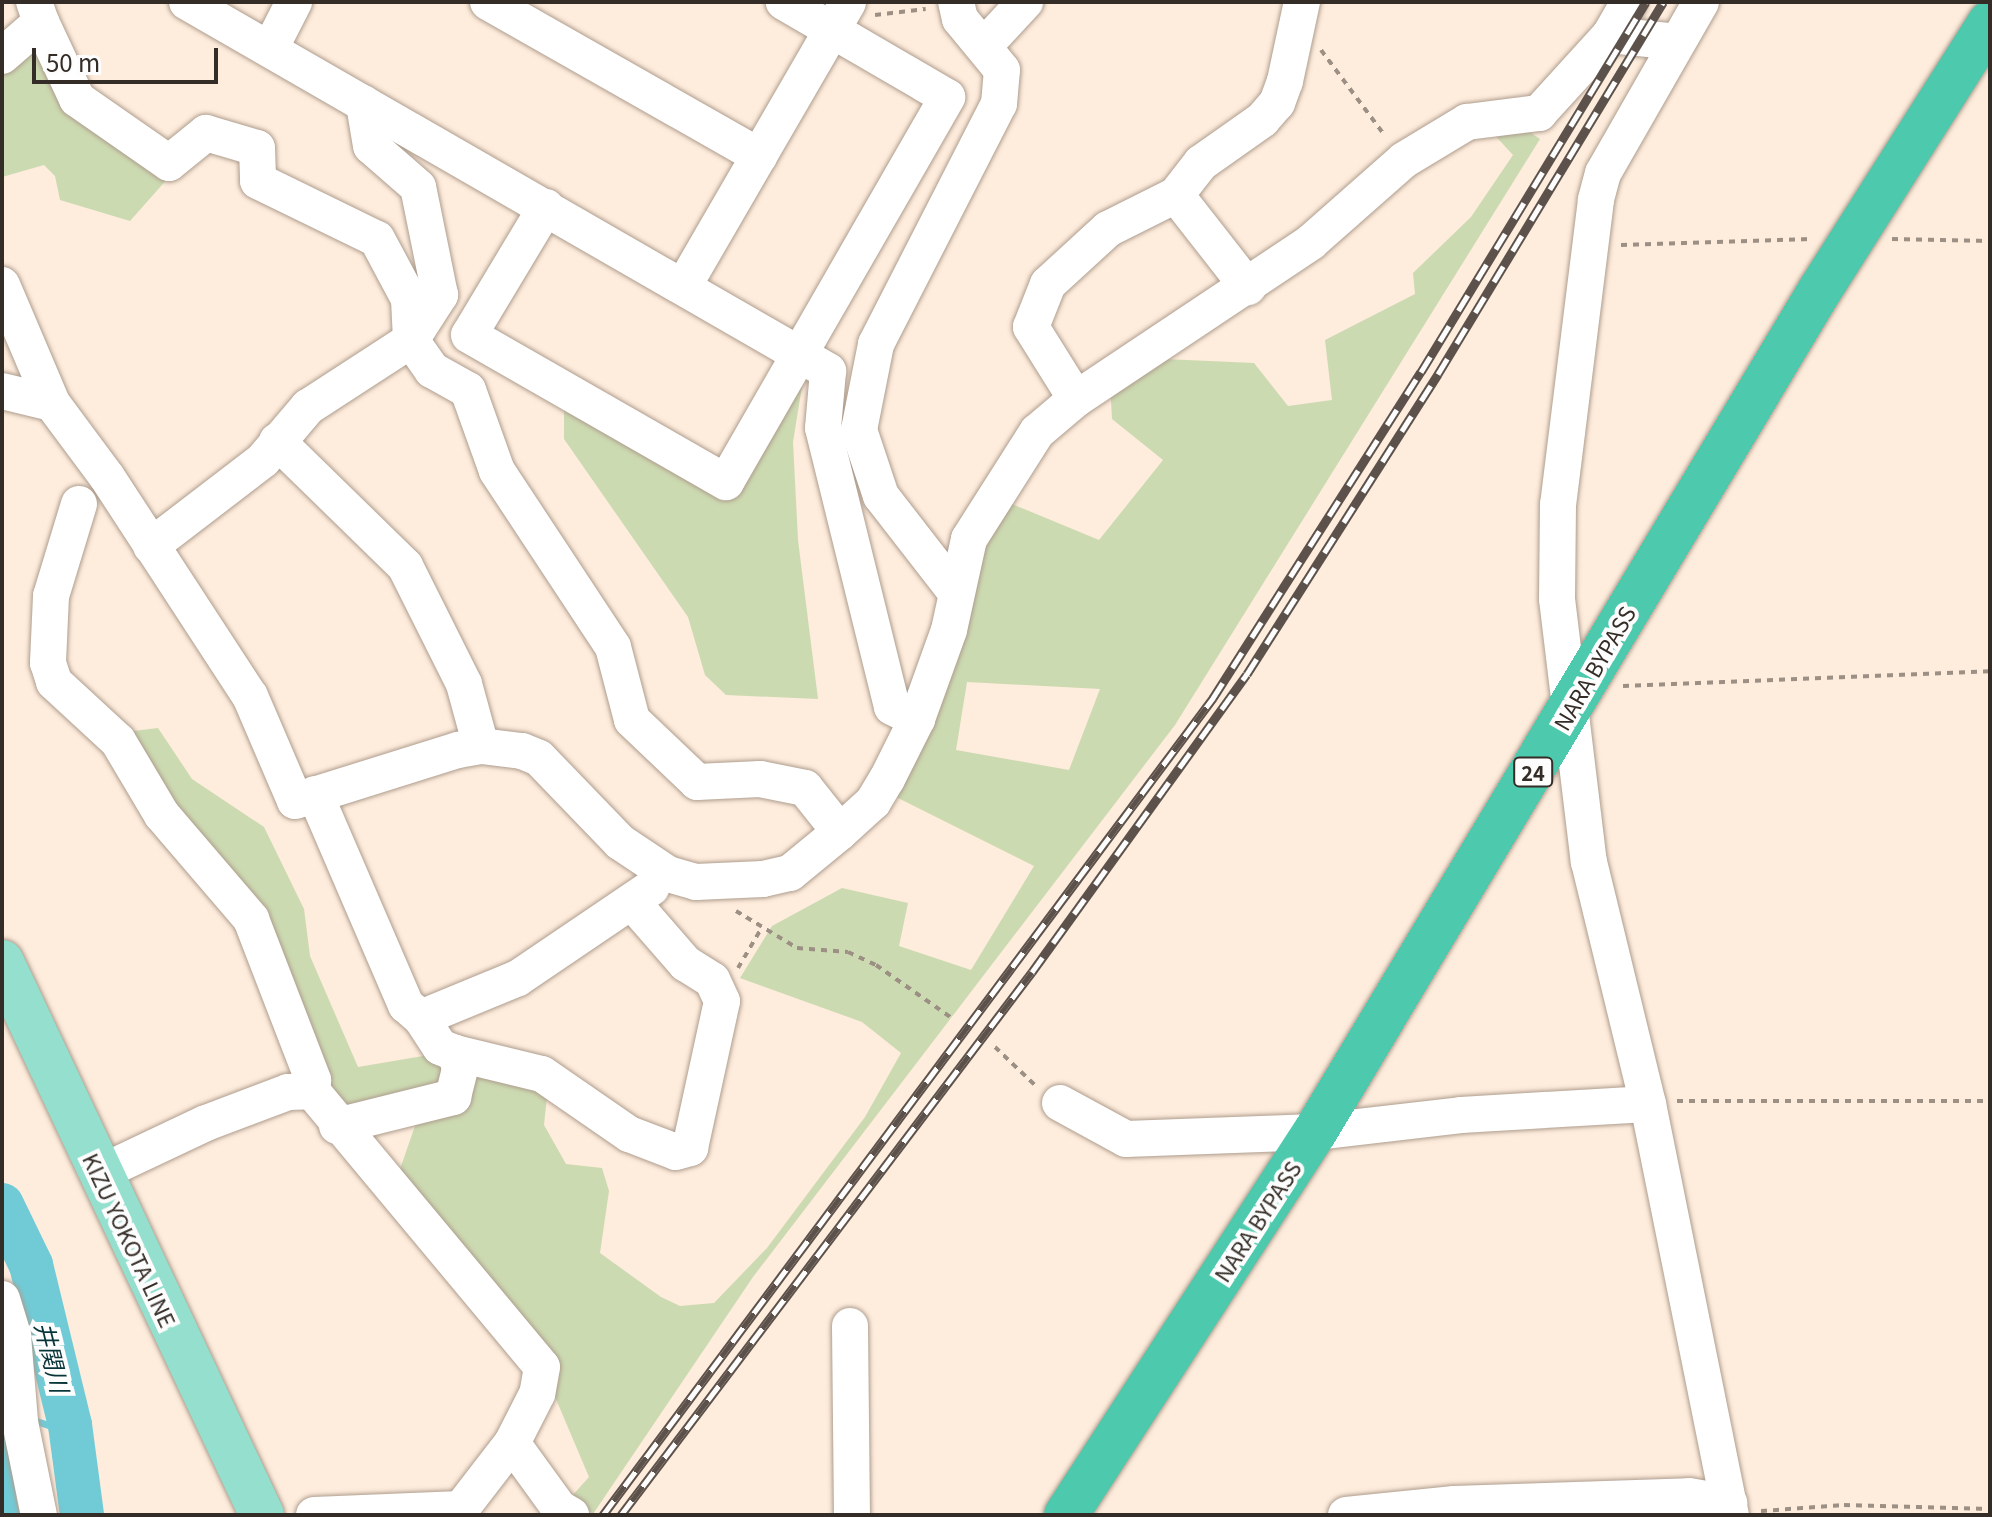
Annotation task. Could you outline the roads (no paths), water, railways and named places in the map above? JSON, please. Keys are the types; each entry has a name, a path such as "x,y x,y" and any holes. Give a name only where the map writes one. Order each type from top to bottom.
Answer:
{"highway":[{"name":"NARA BYPASS","path":"1066,1515 1315,1132 1820,290 1857,238 1990,22"}],"main road":[{"name":"KIZU YOKOTA LINE","path":"2,962 98,1174 262,1515"}],"street":[{"path":"187,2 828,371 823,428 892,707 917,719"},
{"path":"270,49 294,2"},
{"path":"488,2 759,156"},
{"path":"546,207 469,335 726,482 947,97 846,16 784,2"},
{"path":"985,45 1025,2"},
{"path":"421,1018 518,978 633,903 682,878 763,879 790,873 840,832 873,802 917,719 949,630 954,590 969,539 1037,432 1076,399 1248,287 1311,242 1404,160 1467,122 1539,113 1610,35 1629,2"},
{"path":"1346,1515 1454,1504 1689,1496 1730,1509 1648,1104 1589,862 1574,701 1557,599 1558,504 1590,246 1603,173 1701,2"},
{"path":"954,590 881,496 859,430 876,344 999,104 1002,70 985,45 960,19 956,4"},
{"path":"1076,399 1031,327 1048,284 1108,229 1176,195 1201,163 1262,120 1277,103 1298,6"},
{"path":"2,56 38,12 77,99 169,163 206,133 257,148 258,181 377,239 409,299 411,340 432,370 468,390 497,471 613,647 632,720 697,782 760,779 805,788 840,832"},
{"path":"683,287 846,16"},
{"path":"1610,35 1678,42"},
{"path":"151,546 263,460 308,407 411,340 440,295 418,187 371,146 364,104"},
{"path":"1176,195 1248,287"},
{"path":"2,285 52,403 250,696 295,801 481,746 539,758 620,842 682,878"},
{"path":"2,391 52,403"},
{"path":"277,441 405,566 464,684 481,746"},
{"path":"79,504 51,596 48,663 54,682 118,741 162,815 251,919 313,1080 312,1091 337,1126 542,1367 537,1394 512,1443 470,1512 314,1515"},
{"path":"315,794 406,1005 421,1018 440,1047 542,1074 629,1134 676,1152 690,1148 722,1001 712,980 686,964 633,903"},
{"path":"337,1126 444,1103 458,1086 455,1053"},
{"path":"98,1174 206,1123 288,1092 312,1091"},
{"path":"1060,1103 1126,1139 1315,1132 1461,1115 1648,1104"},
{"path":"2,1299 13,1336 19,1414 39,1515"},
{"path":"850,1326 852,1515"},
{"path":"512,1443 561,1513"}],"water":[{"path":"2,1412 17,1501 20,1515 2,1515"}],"waterway":[{"name":"井関川","path":"2,1205 31,1265 70,1425 82,1515"},
{"path":"30,1419 52,1426 70,1425"}],"railway":[{"path":"603,1515 1213,698 1421,372 1646,2"},
{"path":"621,1515 1032,972 1247,674 1438,374 1663,2"}]}
